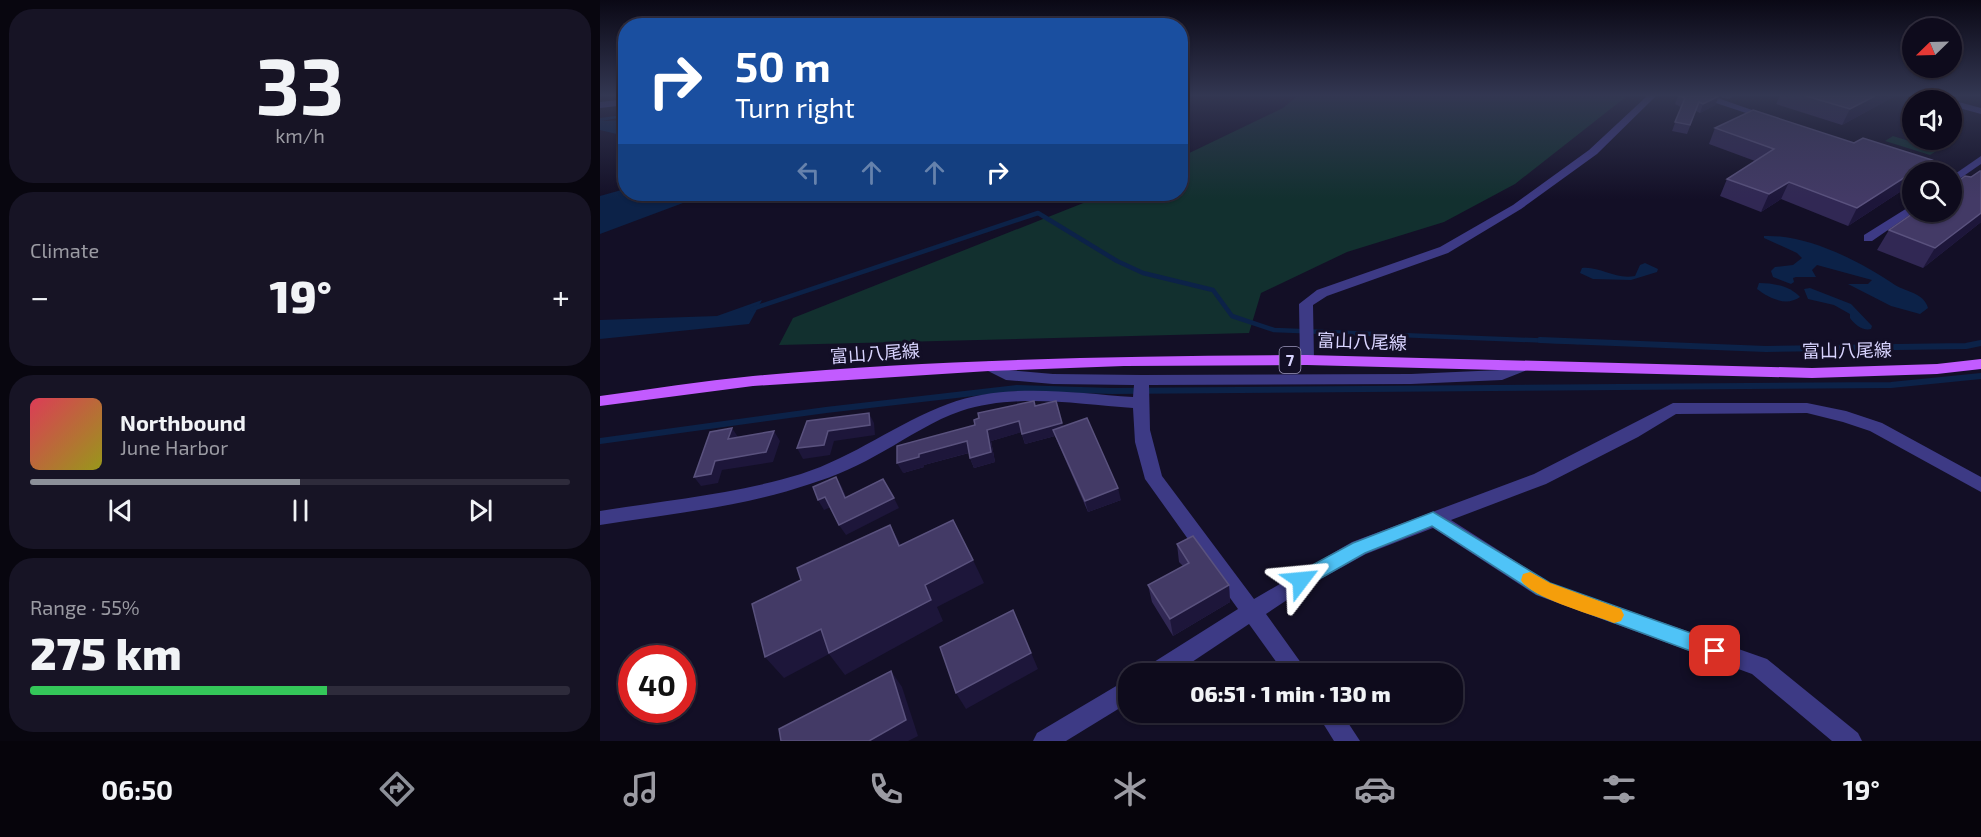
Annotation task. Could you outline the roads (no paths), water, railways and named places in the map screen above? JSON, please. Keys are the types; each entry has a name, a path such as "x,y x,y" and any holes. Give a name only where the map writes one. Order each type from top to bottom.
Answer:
{"main road":[{"name":"富山八尾線","path":"600,401 753,381 989,366 1124,361 1308,360 1812,372 1937,369 1981,364"}],"street":[{"path":"1308,360 1306,304 1322,293 1444,250 1517,207 1593,152 1616,131"},
{"path":"1962,173 1981,159"},
{"path":"1962,182 1972,185"},
{"path":"1868,238 1902,215"},
{"path":"989,366 1006,375 1141,391"},
{"path":"600,518 770,489 831,470 879,447 923,421 958,406 994,399 1502,375 1525,366"},
{"path":"1141,391 1140,425 1143,450 1154,479 1290,663"},
{"path":"1172,663 1301,580 1359,548 1540,478 1632,433 1673,409 1807,408 1846,417 1876,427 1981,484"},
{"path":"1433,518 1543,588 1759,666 1850,741"},
{"path":"1045,741 1118,696"},
{"path":"1335,723 1348,741"}],"water":[{"path":"602,131 618,131 618,134"},
{"path":"618,191 618,201 688,201 600,234 600,196"},
{"path":"1764,236 1798,240 1833,251 1919,296 1928,308 1920,314 1891,306 1848,284 1868,284 1872,280 1817,265 1812,270 1816,277 1796,277 1793,278 1794,282 1791,284 1773,277 1771,271 1775,267 1793,265 1802,258 1797,253"},
{"path":"1645,263 1658,269 1657,272 1631,280 1593,279 1580,273 1582,268 1589,268 1621,276 1635,276 1640,265"},
{"path":"1759,283 1781,286 1800,297 1789,301 1778,300 1757,289"},
{"path":"1810,288 1851,304 1872,326 1871,329 1859,327 1850,318 1850,314 1834,305 1808,299 1804,289"},
{"path":"762,300 749,324 600,339 600,320 717,316"}],"waterway":[{"path":"752,309 1038,213 1117,261 1143,273 1213,290 1232,316 1274,330 1579,342"},
{"path":"1540,340 1766,349 1966,346 1981,343"},
{"path":"600,441 826,410 1017,388 1112,391 1891,385 1981,376"}]}
